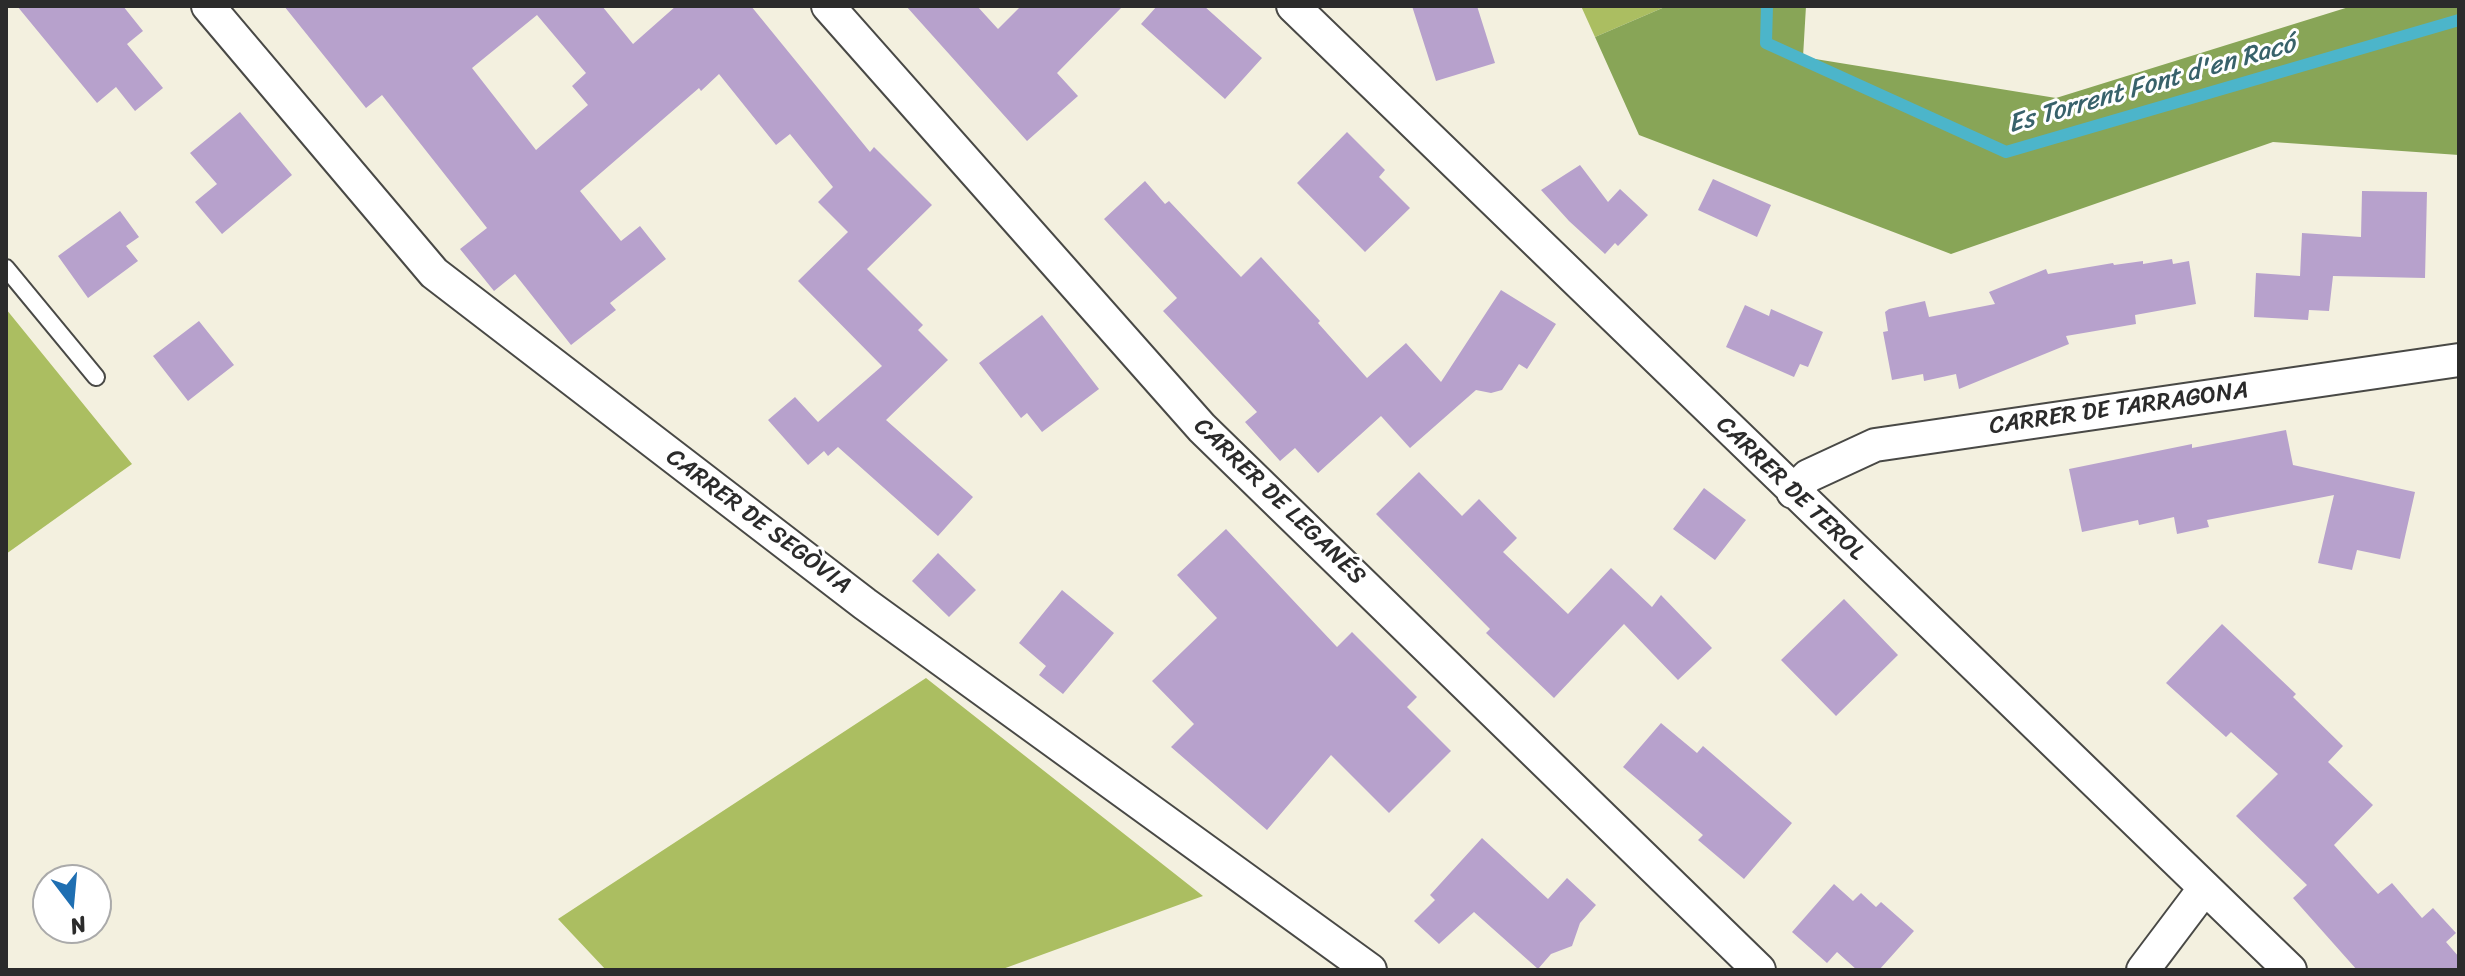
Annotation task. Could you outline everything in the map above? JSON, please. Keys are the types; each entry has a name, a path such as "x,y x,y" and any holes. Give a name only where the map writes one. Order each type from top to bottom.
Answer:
{"street":[{"name":"CARRER DE SEGÒVIA","path":"208,6 434,273 865,604 1370,970"},
{"name":"CARRER DE LEGANÉS","path":"828,6 1202,428 1752,968"},
{"name":"CARRER DE TEROL","path":"1293,6 2290,970"},
{"name":"CARRER DE TARRAGONA","path":"1793,492 1808,476 1875,445 2459,360"},
{"path":"2143,970 2204,889"}],"lane":[{"path":"6,268 96,377"}],"green space":[{"path":"1581,6 1667,6 1595,37"},
{"path":"1667,6 1806,6 1803,57 2056,98 2352,6 2459,6 2459,155 2273,142 1951,254 1639,135 1595,37"},
{"path":"6,309 132,464 6,554"},
{"path":"926,678 1203,896 1000,970 606,970 558,919"}],"building":[{"path":"17,6 123,6 143,31 127,44 163,88 135,111 116,87 97,103"},
{"path":"284,6 602,6 633,44 676,6 751,6 870,152 874,147 932,205 867,269 923,325 918,330 948,360 886,420 973,497 938,536 838,447 828,456 824,451 808,465 768,420 795,397 818,422 882,366 798,281 848,232 818,202 833,187 790,134 776,145 719,74 580,191 621,241 640,226 666,259 610,303 616,310 571,345 515,274 494,291 460,249 487,228 382,95 366,108","holes":["537,15 586,73 572,86 588,105 536,150 472,68"]},
{"path":"906,6 977,6 998,29 1021,6 1123,6 1057,73 1078,96 1027,141"},
{"path":"1157,6 1204,6 1262,58 1225,99 1141,24"},
{"path":"1412,6 1477,6 1495,63 1436,81"},
{"path":"240,112 292,175 222,234 195,202 217,184 190,153"},
{"path":"1347,132 1385,170 1379,177 1410,208 1365,252 1297,183"},
{"path":"1580,165 1608,202 1620,189 1648,215 1618,246 1615,243 1605,254 1541,190"},
{"path":"1713,179 1771,205 1757,237 1698,210"},
{"path":"1145,181 1165,204 1169,201 1241,277 1261,257 1367,378 1406,343 1441,382 1501,290 1556,324 1527,369 1519,364 1502,390 1491,393 1476,390 1410,448 1381,416 1318,473 1295,448 1280,461 1245,422 1257,412 1163,311 1177,298 1104,219"},
{"path":"2362,191 2427,192 2425,278 2333,276 2329,311 2309,310 2308,320 2254,317 2256,273 2300,276 2302,233 2361,237"},
{"path":"120,211 139,237 126,246 138,261 88,298 58,256"},
{"path":"2172,259 2173,264 2189,261 2196,304 2135,315 2136,324 2066,336 2069,344 1959,389 1956,374 1924,381 1923,374 1892,380 1883,332 1888,331 1885,312 1889,309 1925,301 1929,317 1995,304 1989,292 2046,269 2048,274 2113,263 2143,261 2143,264"},
{"path":"1745,305 1769,316 1771,309 1823,332 1808,367 1800,364 1794,377 1726,347"},
{"path":"1042,315 1099,389 1042,432 1027,413 1021,418 979,363"},
{"path":"199,321 234,365 188,401 153,356"},
{"path":"2286,430 2293,465 2415,492 2400,559 2357,550 2352,570 2318,563 2334,495 2207,520 2209,527 2177,534 2174,517 2139,525 2138,520 2082,532 2069,469 2192,444 2192,448"},
{"path":"1419,472 1462,516 1479,499 1517,538 1503,552 1568,614 1611,568 1652,607 1661,595 1712,648 1678,680 1624,624 1554,698 1486,633 1490,629 1376,514"},
{"path":"1704,488 1746,520 1715,560 1673,529"},
{"path":"1226,529 1337,647 1352,632 1417,697 1407,707 1451,751 1389,813 1331,755 1267,830 1171,747 1194,724 1152,681 1217,618 1177,575"},
{"path":"938,553 976,590 949,617 912,581"},
{"path":"1062,590 1114,633 1063,694 1039,675 1046,666 1019,643"},
{"path":"1844,599 1898,655 1836,716 1781,660"},
{"path":"2222,624 2296,694 2293,697 2343,746 2328,762 2373,805 2334,845 2378,894 2392,883 2422,918 2433,908 2456,933 2446,942 2459,957 2459,970 2357,970 2293,898 2307,885 2236,816 2278,774 2231,732 2226,737 2166,683"},
{"path":"1661,723 1697,753 1703,746 1792,823 1744,879 1698,840 1703,835 1623,767"},
{"path":"1482,838 1548,899 1567,878 1596,905 1580,923 1572,946 1551,954 1538,969 1474,912 1439,944 1414,921 1435,900 1430,895"},
{"path":"1834,884 1853,901 1861,893 1876,907 1881,902 1914,931 1879,970 1857,970 1837,952 1827,963 1792,932"}],"waterway":[{"name":"Es Torrent Font d'en Racó","path":"1767,6 1766,43 2006,152 2459,20"}]}
